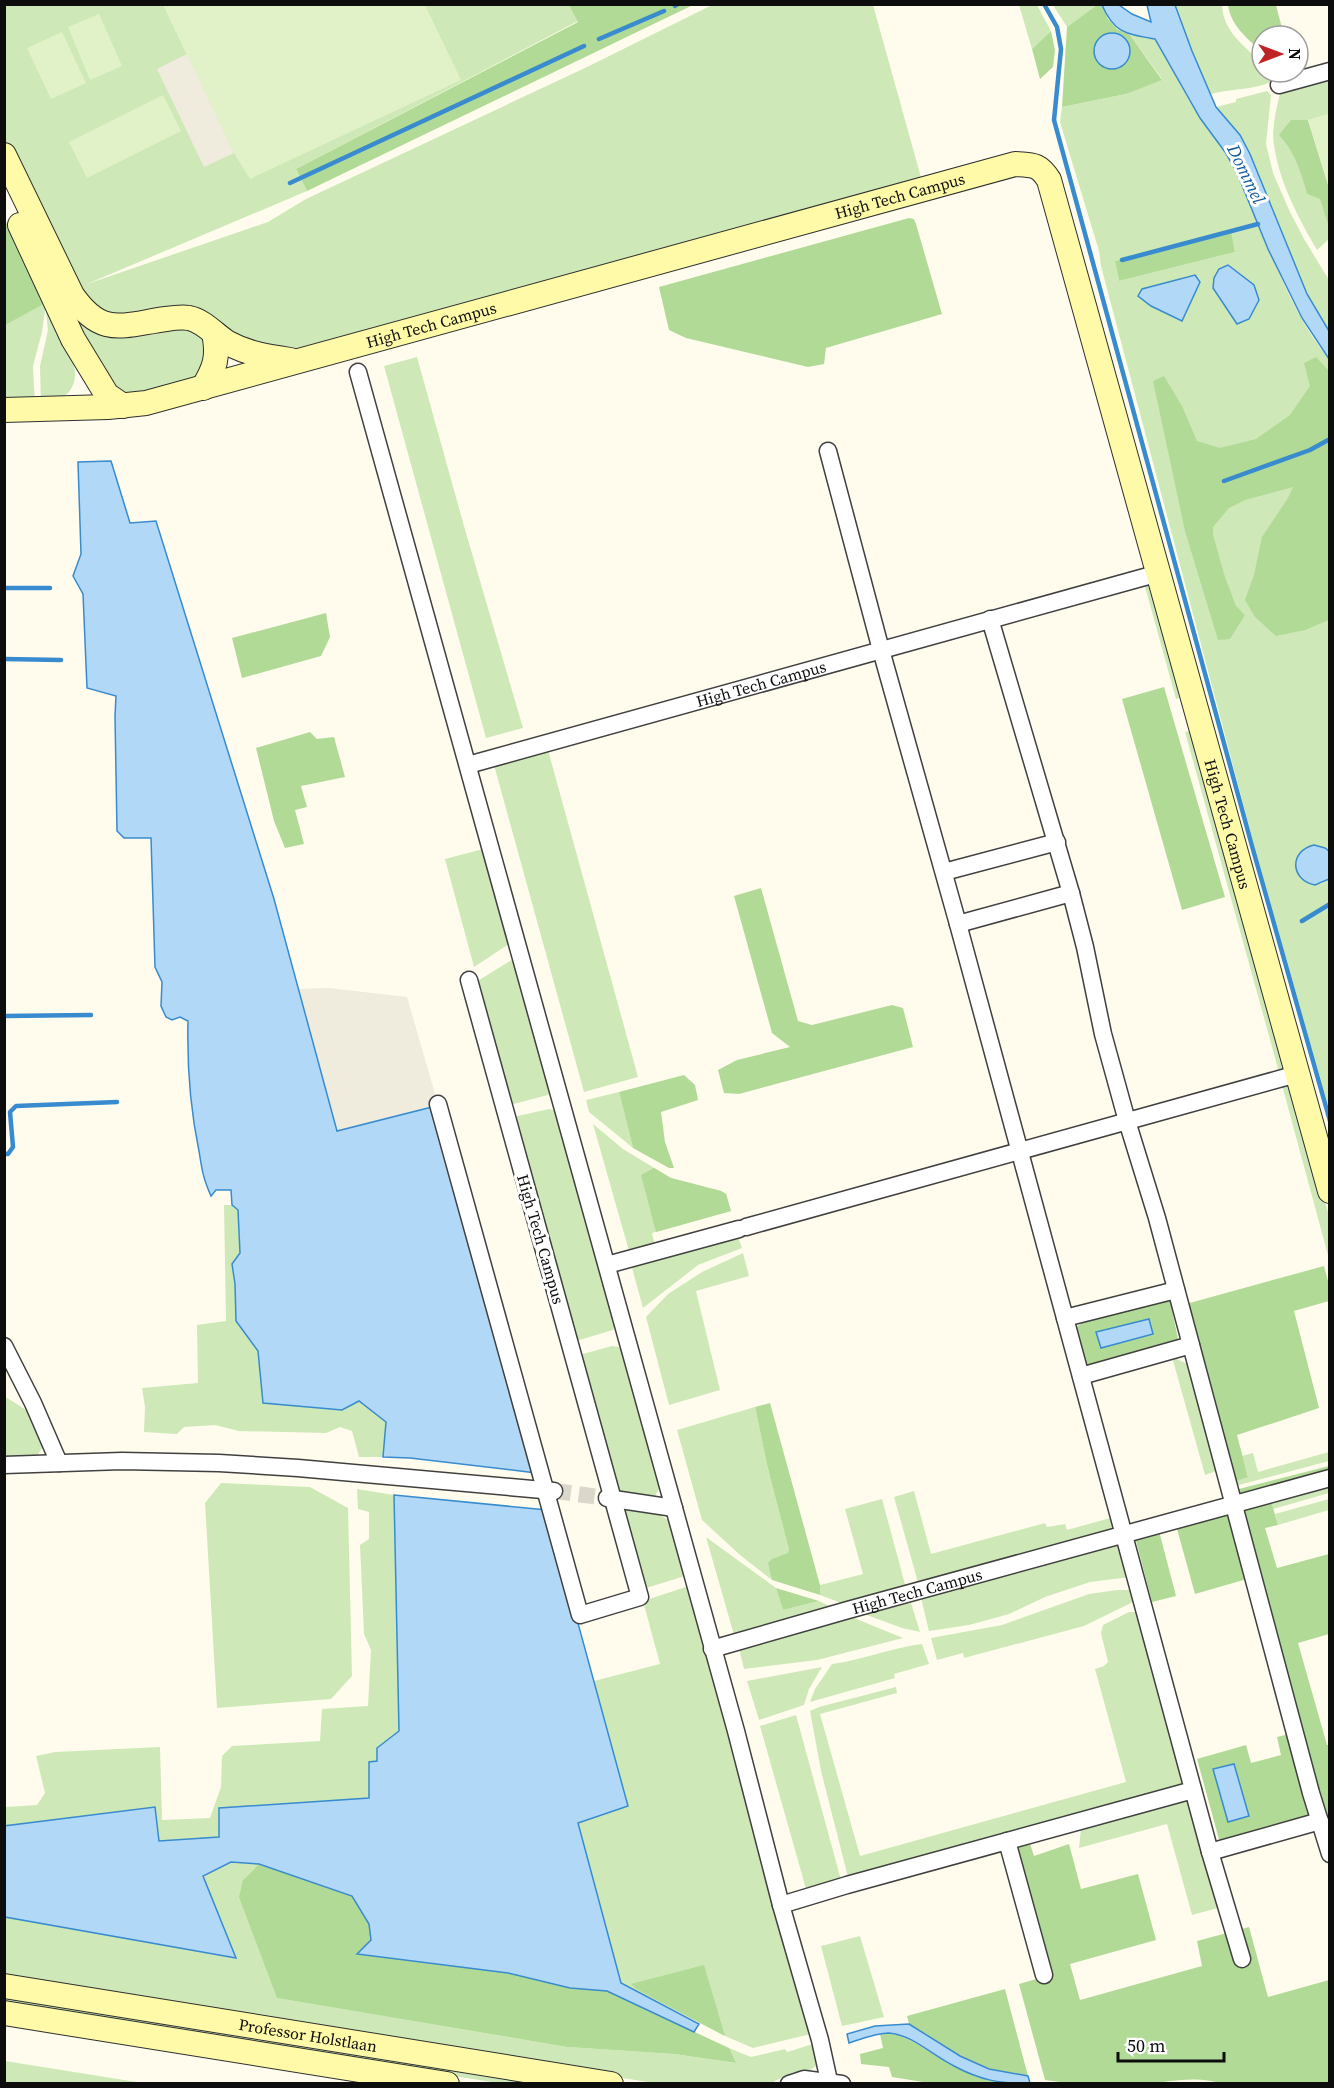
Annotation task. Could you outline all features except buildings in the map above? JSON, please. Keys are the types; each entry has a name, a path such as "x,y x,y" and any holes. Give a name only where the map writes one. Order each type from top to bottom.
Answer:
{"street":[{"path":"1279,85 1329,71"},
{"name":"High Tech Campus","path":"4,155 72,295 80,307 93,318 113,326 136,326 173,318 189,318 251,353 299,362 355,361 1015,164 1032,165 1042,170 1049,180 1329,1191"},
{"path":"4,192 73,339 107,395 123,406"},
{"path":"203,388 213,372 216,359 214,333"},
{"path":"55,408 74,396 80,382 73,339"},
{"name":"High Tech Campus","path":"355,361 736,1731 782,1905 818,2030 836,2083"},
{"name":"High Tech Campus","path":"4,410 123,406 146,403 299,362"},
{"path":"828,451 1210,1852 1242,1959"},
{"name":"High Tech Campus","path":"468,765 1159,573"},
{"path":"990,619 1071,893 1103,1034 1157,1218 1329,1854"},
{"path":"944,872 1057,842"},
{"path":"958,924 1071,893"},
{"name":"High Tech Campus","path":"438,1104 550,1491 580,1615 640,1597 610,1498 469,980"},
{"path":"607,1265 1297,1074"},
{"path":"1065,1318 1176,1290"},
{"path":"4,1346 33,1403 59,1463"},
{"path":"1081,1376 1191,1346"},
{"path":"4,1465 122,1461 231,1464 550,1491"},
{"name":"High Tech Campus","path":"712,1649 1329,1478"},
{"path":"610,1498 674,1508"},
{"path":"782,1905 1193,1790"},
{"path":"1210,1852 1320,1821"},
{"path":"1007,1841 1044,1975"},
{"name":"Professor Holstlaan","path":"4,1986 611,2084"},
{"name":"Professor Holstlaan","path":"4,2013 447,2084"},
{"path":"789,2084 804,2079 836,2083"}],"green space":[{"path":"569,4 578,21 296,169 307,191 87,284 268,222 306,199 587,67 712,5 873,5 922,181 313,351 263,349 216,324 131,320 86,305 62,264 5,143 4,5"},
{"path":"163,5 425,5 461,80 250,179 234,153"},
{"path":"569,5 693,5 307,191 296,169 578,22"},
{"path":"1019,5 1037,5 1051,31 1032,49"},
{"path":"1053,5 1097,5 1067,27"},
{"path":"1097,5 1102,5 1108,19 1117,29 1130,35 1162,80 1126,94 1062,107 1067,27","holes":["1108,33 1113,33 1127,42 1130,52 1126,63 1094,54 1094,47 1099,39"]},
{"path":"1175,5 1222,5 1230,30 1250,52 1250,84 1265,84 1211,94"},
{"path":"1228,5 1276,5 1281,24 1250,24 1250,41 1236,25"},
{"path":"99,14 122,66 90,80 68,27"},
{"path":"1051,31 1055,50 1053,67 1040,79 1032,49"},
{"path":"62,32 86,83 51,99 27,48"},
{"path":"1130,35 1155,38 1194,108 1234,167 1289,295 1314,339 1329,359 1329,852 1325,848 1307,883 1321,884 1329,879 1329,1109 1254,845 1101,266 1099,251 1060,122 1062,107 1126,94 1162,79","holes":["1230,232 1235,252 1119,281 1115,261","1188,276 1200,283 1182,321 1151,306 1182,278"]},
{"path":"1329,76 1329,114 1305,121 1291,121 1289,145 1301,169 1307,194 1320,198 1329,228 1329,239 1317,250 1297,213 1280,173 1273,132 1281,89 1310,84 1310,81"},
{"path":"1267,91 1271,95 1266,144 1273,173 1304,239 1329,280 1329,331 1307,294 1250,154 1216,107"},
{"path":"163,95 181,131 87,178 69,142"},
{"path":"1330,114 1329,188 1308,120"},
{"path":"1291,120 1308,120 1329,188 1329,228 1320,199 1307,194 1293,155 1279,135"},
{"path":"4,218 46,303 5,325 4,325"},
{"path":"909,218 914,219 916,224 942,314 826,348 824,364 808,367 686,338 669,330 659,287"},
{"path":"1231,232 1235,252 1119,281 1115,261"},
{"path":"64,302 79,313 195,328 210,347 203,378 121,397"},
{"path":"46,303 42,332 33,366 35,404 5,405 4,325"},
{"path":"50,311 72,355 75,378 71,389 63,397 41,404 40,366 48,330 46,313"},
{"path":"417,357 523,728 486,738 384,366"},
{"path":"1316,357 1329,371 1329,620 1305,630 1276,636 1255,617 1245,600 1254,575 1262,537 1293,487 1245,500 1229,508 1213,527 1213,535 1225,577 1236,606 1245,615 1230,639 1218,640 1185,531 1153,381 1164,376 1182,406 1197,441 1220,448 1256,439 1290,415 1310,386 1304,363"},
{"path":"1144,583 1150,584 1172,648 1179,698 1176,699"},
{"path":"326,613 330,637 321,656 242,678 232,638"},
{"path":"1164,687 1225,897 1182,910 1122,699"},
{"path":"1189,731 1205,764 1285,1067 1279,1072 1185,732"},
{"path":"310,732 317,739 334,737 345,777 301,786 307,807 295,810 304,844 285,848 274,821 256,748"},
{"path":"548,750 638,1077 584,1092 494,765"},
{"path":"483,849 509,944 474,967 445,859"},
{"path":"761,888 798,1021 812,1025 892,1005 903,1008 913,1047 739,1094 724,1093 718,1070 737,1060 790,1047 772,1033 734,896"},
{"path":"515,958 551,1090 548,1095 510,1105 476,982"},
{"path":"684,1075 695,1085 698,1100 661,1112 665,1142 674,1168 669,1168 633,1148 619,1092"},
{"path":"1282,1085 1289,1086 1295,1091 1329,1216 1329,1259"},
{"path":"619,1092 633,1148 589,1112 586,1100"},
{"path":"549,1109 554,1110 558,1115 616,1325 613,1330 576,1341 513,1117"},
{"path":"593,1124 623,1149 671,1178 726,1194 731,1211 652,1233 655,1245 629,1251"},
{"path":"654,1168 671,1178 721,1191 726,1194 731,1211 656,1232 641,1175"},
{"path":"224,1205 232,1205 238,1210 240,1254 232,1264 236,1321 258,1351 263,1403 359,1401 386,1422 383,1457 359,1457 352,1431 340,1427 326,1433 239,1431 215,1425 184,1427 177,1434 144,1432 145,1407 142,1388 198,1383 197,1325 226,1321"},
{"path":"737,1234 742,1248 698,1265 643,1308 631,1264"},
{"path":"743,1253 749,1276 696,1291 720,1390 669,1405 646,1317 668,1294 702,1272"},
{"path":"1324,1266 1329,1285 1329,1301 1294,1311 1319,1408 1237,1435 1248,1477 1233,1482 1186,1304"},
{"path":"1169,1296 1178,1339 1084,1368 1075,1328 1089,1318","holes":["1149,1319 1153,1334 1101,1348 1096,1332"]},
{"path":"612,1346 619,1347 623,1351 660,1487 655,1496 617,1493 579,1355"},
{"path":"1172,1357 1188,1364 1217,1471 1205,1475"},
{"path":"4,1396 31,1413 42,1443 37,1456 5,1459"},
{"path":"770,1403 820,1585 820,1595 772,1580 768,1563 788,1553 789,1550 755,1407"},
{"path":"755,1407 789,1550 789,1553 769,1562 772,1580 740,1555 702,1520 677,1430"},
{"path":"1329,1452 1329,1461 1235,1486 1233,1482 1248,1476 1242,1456 1253,1453 1258,1472"},
{"path":"1329,1466 1329,1473 1236,1498 1235,1490"},
{"path":"221,1483 310,1487 348,1508 352,1676 331,1699 217,1708 205,1503"},
{"path":"1329,1484 1329,1493 1273,1509 1271,1501"},
{"path":"357,1489 394,1495 399,1731 377,1748 378,1761 369,1762 369,1798 219,1808 220,1837 158,1842 155,1807 5,1826 5,1807 37,1805 45,1793 36,1756 55,1752 160,1747 162,1820 210,1818 221,1787 222,1756 232,1746 320,1741 322,1709 368,1706 371,1650 364,1634 360,1545 369,1539 369,1512 358,1509"},
{"path":"914,1491 931,1554 1045,1523 1047,1527 1065,1524 1067,1530 1114,1517 1114,1531 919,1586 894,1497"},
{"path":"882,1499 906,1588 844,1604 820,1595 820,1585 863,1574 845,1509"},
{"path":"1329,1499 1329,1510 1278,1525 1275,1514"},
{"path":"1271,1501 1278,1525 1265,1528 1277,1568 1329,1554 1329,1634 1298,1643 1327,1745 1329,1745 1329,1827 1241,1509"},
{"path":"621,1508 656,1513 672,1525 685,1576 643,1589"},
{"path":"1230,1514 1247,1579 1195,1594 1177,1529"},
{"path":"1159,1531 1176,1596 1152,1602 1135,1537"},
{"path":"706,1537 776,1588 783,1610 819,1601 834,1608 734,1635"},
{"path":"1111,1544 1122,1546 1130,1577 1090,1582 1045,1597 1009,1614 969,1625 929,1631 921,1598"},
{"path":"692,1585 811,2034 753,2048 621,1983 578,1823 628,1806 594,1681 660,1664 643,1601"},
{"path":"776,1588 819,1601 783,1610"},
{"path":"1132,1590 1135,1601 1084,1626 964,1658 963,1653 937,1660 931,1638 1002,1625 1089,1594"},
{"path":"911,1603 920,1632 864,1614"},
{"path":"1129,1612 1140,1612 1187,1781 1179,1787 848,1877 821,1771 810,1711 896,1687 897,1693 820,1714 860,1856 1126,1782 1095,1669 1108,1662 1101,1633 1103,1625"},
{"path":"854,1618 903,1638 817,1660 744,1669 739,1648"},
{"path":"922,1644 929,1664 894,1674 895,1678 810,1702 815,1689 832,1664"},
{"path":"822,1667 809,1689 804,1705 759,1720 747,1681"},
{"path":"796,1715 841,1880 806,1889 760,1726"},
{"path":"1289,1734 1312,1817 1220,1843 1197,1759 1246,1745 1251,1763 1281,1755 1277,1737"},
{"path":"1188,1799 1218,1908 1192,1915 1167,1824 1079,1848 1081,1829"},
{"path":"1029,1841 1034,1856 1069,1844 1081,1889 1138,1874 1156,1940 1070,1964 1080,2000 1202,1966 1197,1941 1249,1927 1268,1997 1329,1980 1329,2083 1222,2084 1193,2080 1107,2084 1045,2080 1019,1984 1050,1975 1017,1846"},
{"path":"231,1862 259,1864 243,1880 278,1998 567,2047 674,2054 735,2063 729,2048 751,2057 785,2049 787,2052 813,2044 817,2057 816,2066 808,2072 793,2072 771,2083 654,2083 5,1980 4,1917 235,1958 203,1876"},
{"path":"259,1864 352,1896 369,1924 371,1940 357,1953 508,1973 570,1988 607,1991 729,2048 736,2063 674,2054 567,2047 277,1998 239,1897 243,1880"},
{"path":"860,1936 884,2017 842,2026 821,1946"},
{"path":"704,1965 725,2036 636,1989 631,1984"},
{"path":"1005,1989 1028,2076 989,2069 960,2056 909,2024 907,2016"},
{"path":"4,1994 566,2083 498,2083 5,2005"},
{"path":"888,2033 913,2042 964,2071 984,2079 1005,2083 929,2083 892,2077 889,2067 861,2064 860,2054 883,2048 880,2034"},
{"path":"5,2061 143,2083 5,2083"}],"shaded area":[{"path":"187,54 234,153 204,167 157,69"},
{"path":"329,988 407,997 438,1104 338,1132 298,989"}],"water":[{"name":"Dommel","path":"1102,5 1119,5 1132,14 1151,22 1147,5 1175,5 1216,107 1240,135 1250,154 1307,294 1329,331 1329,359 1302,318 1268,249 1237,173 1200,118 1155,39 1122,31 1111,21"},
{"path":"1112,33 1125,38 1130,51 1125,64 1112,69 1099,64 1094,51 1099,38"},
{"path":"1228,265 1254,285 1259,300 1249,319 1237,324 1213,288 1214,278 1219,269"},
{"path":"1195,275 1200,282 1182,321 1151,306 1138,296 1142,289"},
{"path":"111,461 130,523 156,521 274,899 337,1131 436,1106 537,1473 383,1457 386,1422 359,1401 342,1410 263,1403 258,1351 236,1321 232,1264 240,1253 238,1210 232,1205 231,1190 216,1190 211,1196 206,1184 191,1103 188,1021 180,1017 172,1020 166,1017 161,1006 162,982 155,967 151,838 124,838 117,831 116,696 87,688 83,594 73,576 81,554 78,462"},
{"path":"1314,845 1330,852 1329,879 1315,885 1301,877 1296,865 1300,853"},
{"path":"1149,1319 1153,1334 1101,1348 1096,1332"},
{"path":"394,1495 547,1510 628,1806 578,1823 621,1983 699,2024 694,2032 607,1991 570,1988 508,1973 357,1954 371,1940 369,1924 352,1896 259,1864 231,1862 203,1876 236,1958 5,1917 4,1826 155,1807 159,1841 219,1837 219,1808 369,1798 369,1762 377,1761 377,1748 399,1731"},
{"path":"1234,1764 1249,1816 1228,1822 1213,1769"},
{"path":"909,2024 960,2056 989,2069 1028,2076 1030,2083 1000,2082 973,2075 946,2062 915,2042 889,2033 869,2036 849,2043 847,2034 875,2026"}],"waterway":[{"path":"1044,4 1057,27 1061,49 1054,120 1252,846 1330,1121"},
{"path":"599,39 664,11"},
{"path":"290,183 584,46"},
{"path":"1122,260 1258,224"},
{"path":"1224,481 1310,450 1330,439"},
{"path":"4,588 50,588"},
{"path":"4,659 61,660"},
{"path":"1302,921 1330,904"},
{"path":"4,1016 91,1015"},
{"path":"4,1154 8,1154 13,1147 10,1112 16,1106 117,1102"}],"tunnel":[{"path":"555,1491 607,1498"}]}
